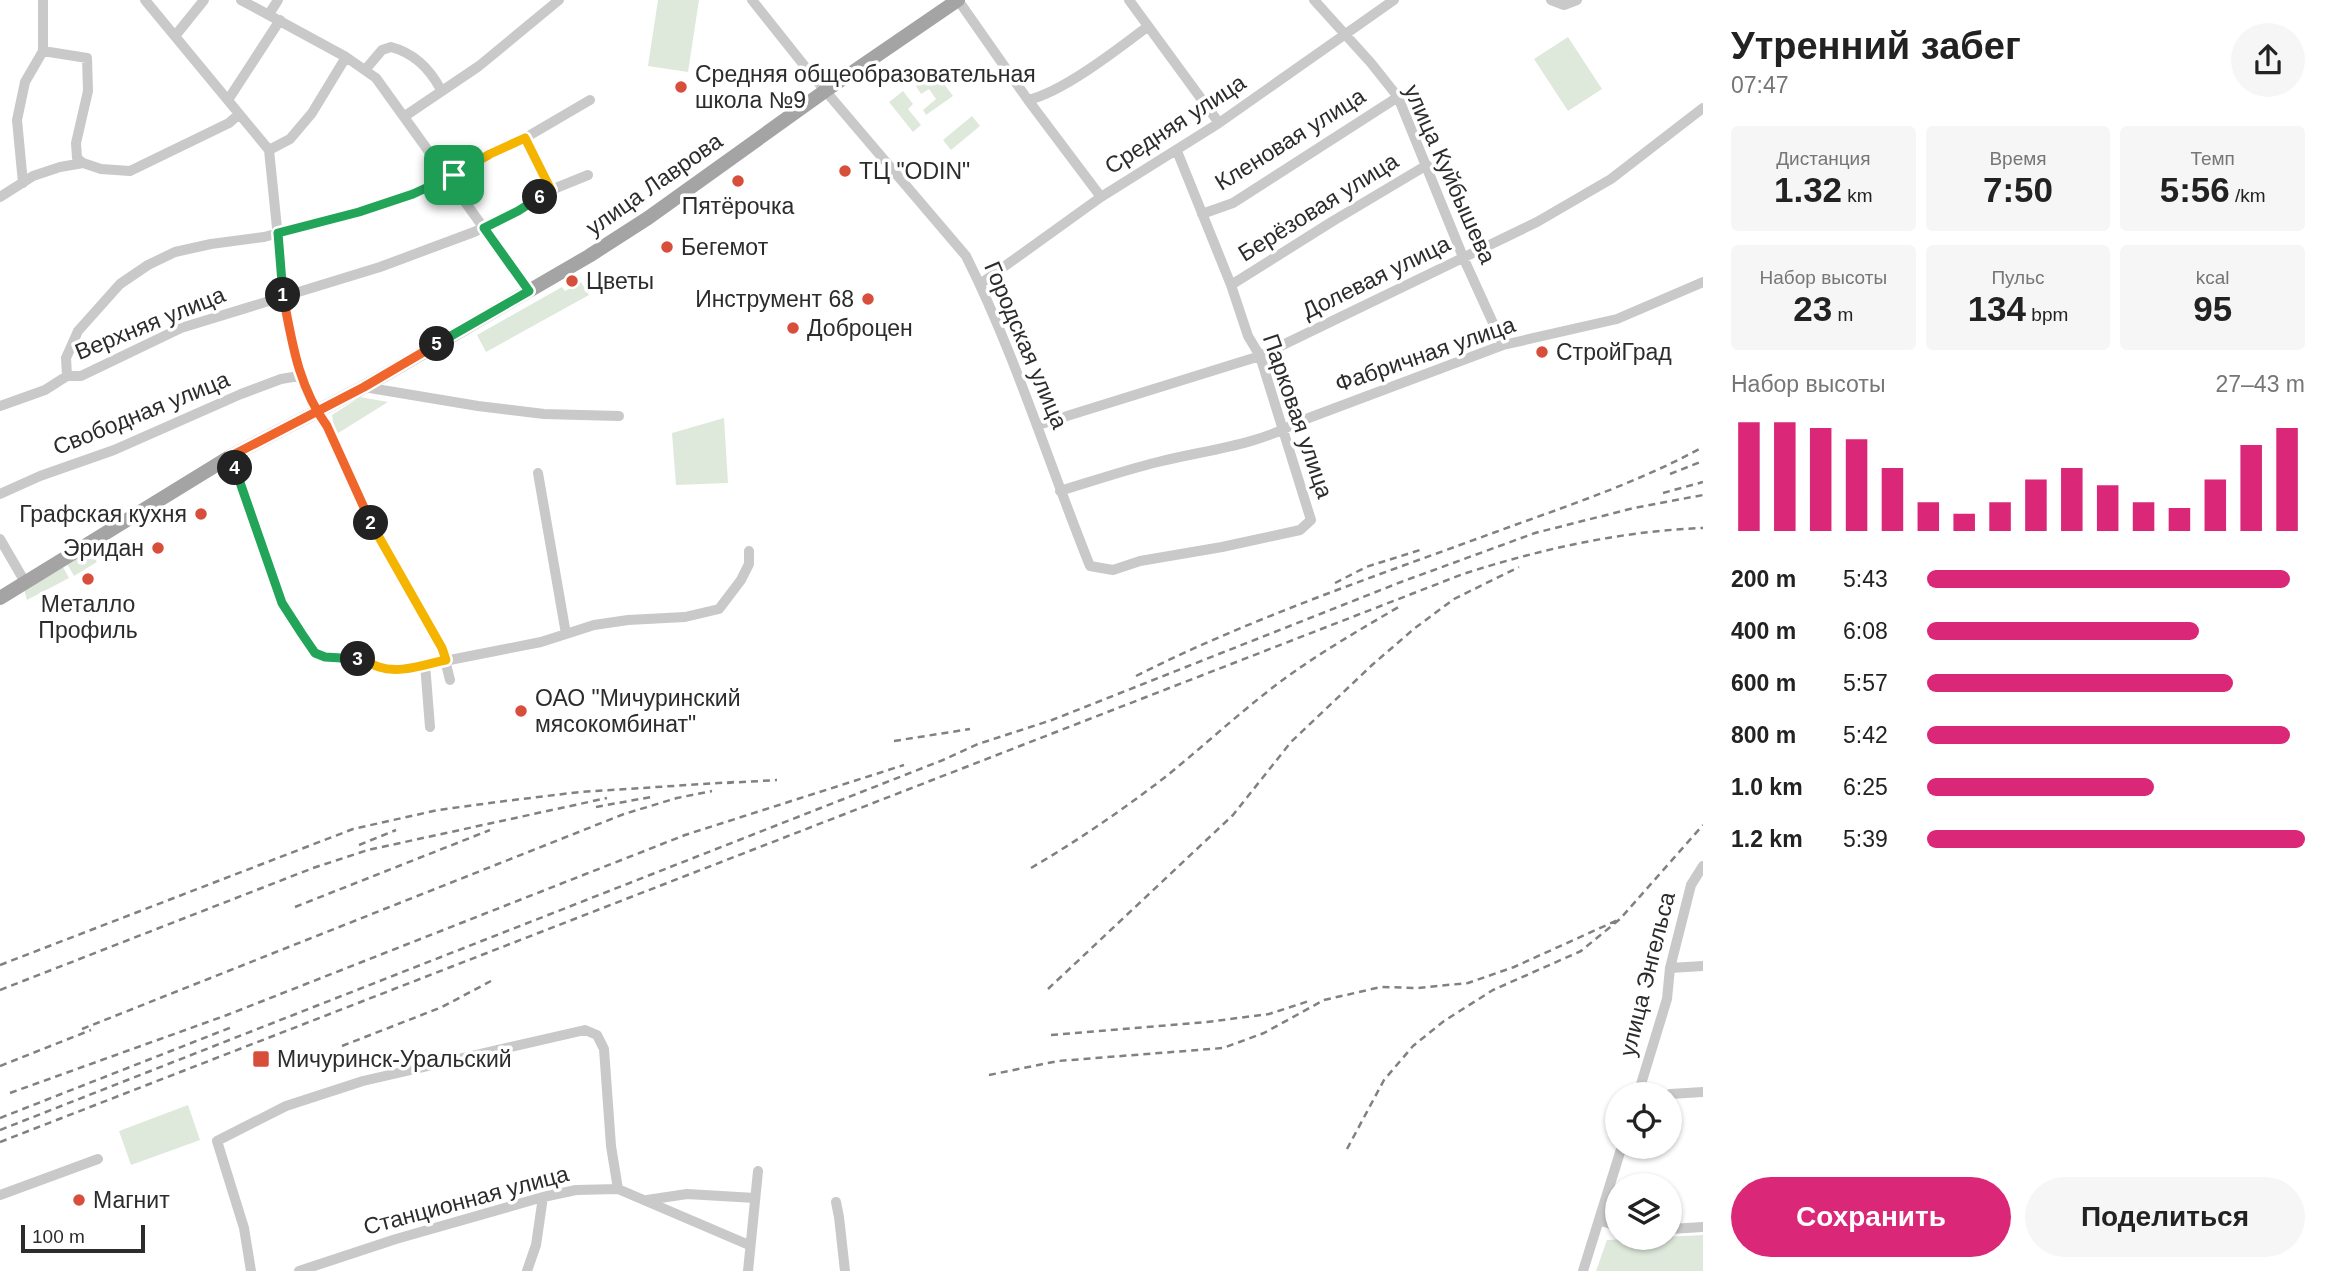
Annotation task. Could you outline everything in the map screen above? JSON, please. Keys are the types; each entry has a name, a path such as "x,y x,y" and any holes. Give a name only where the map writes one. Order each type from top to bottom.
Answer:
{"main road":[{"name":"улица Лаврова","path":"0,598 231,456 364,387 567,270 648,218 958,0"}],"street":[{"path":"23,183 17,120 25,82 43,51 43,0"},
{"path":"145,0 269,150 284,296 299,376 316,411 327,426 371,524 442,648 450,680"},
{"path":"175,36 204,0"},
{"path":"242,0 346,57 376,78 529,291"},
{"path":"228,100 275,17 278,0"},
{"path":"405,116 480,66 559,0"},
{"name":"Городская улица","path":"752,0 825,91 966,256 1038,425 1060,491 1090,566"},
{"path":"958,0 1101,197"},
{"path":"1129,0 1219,123"},
{"name":"улица Куйбышева","path":"1314,0 1398,97 1463,257 1503,345"},
{"name":"Средняя улица","path":"980,284 1101,197 1219,123 1394,0"},
{"path":"1551,0 1564,5 1577,0"},
{"path":"1028,100 1090,68 1147,27"},
{"path":"365,71 382,50 391,47 408,53 422,64 441,90"},
{"path":"43,51 87,58 88,90 76,143 77,158 101,169 130,170 229,123 239,114"},
{"path":"269,150 290,139 312,113 346,57"},
{"name":"Кленовая улица","path":"1202,214 1233,203 1398,97"},
{"path":"67,376 66,358 78,331 120,284 148,265 175,252 278,233 359,212 413,194 525,138 590,100"},
{"name":"Долевая улица","path":"1038,425 1260,356 1537,222 1611,179 1703,108"},
{"path":"525,138 551,190"},
{"name":"Парковая улица","path":"1090,566 1113,570 1140,561 1300,530 1311,520 1260,356 1248,336 1231,285 1177,151"},
{"path":"0,197 33,176 83,163"},
{"name":"Берёзовая улица","path":"1231,285 1427,165"},
{"name":"Верхняя улица","path":"0,406 45,390 67,376 81,376 181,328 380,267 484,228 551,190 588,175"},
{"name":"Фабричная улица","path":"1060,491 1158,462 1282,431 1298,422 1503,345 1617,319 1703,282"},
{"name":"Свободная улица","path":"0,494 40,475 114,450 251,390 281,379 299,376"},
{"path":"364,387 522,411 619,416"},
{"path":"231,456 282,603 315,653 325,657 366,659 378,667 399,670 494,652 594,625 685,617 719,609 741,580 749,564 749,551"},
{"path":"538,473 566,634"},
{"path":"0,539 25,582"},
{"path":"425,664 430,727"},
{"name":"улица Энгельса","path":"1642,1082 1667,999 1670,968 1691,885 1703,866"},
{"path":"1670,968 1703,966"},
{"path":"251,1271 244,1228 217,1141 286,1106 363,1081 585,1030 597,1035 604,1049 611,1146 618,1189"},
{"path":"1682,1093 1703,1092"},
{"path":"0,1195 98,1158"},
{"path":"1583,1271 1618,1159"},
{"path":"748,1271 758,1171"},
{"name":"Станционная улица","path":"299,1271 396,1239 576,1190 618,1189 749,1245"},
{"name":"Станционная улица","path":"646,1200 687,1194 755,1198"},
{"path":"527,1271 536,1245 543,1197"},
{"path":"836,1202 845,1271"},
{"path":"1599,1220 1605,1222"},
{"path":"1682,1228 1703,1227"}],"green space":[{"path":"658,0 699,0 688,72 648,66"},
{"path":"1568,37 1602,89 1568,111 1534,59"},
{"path":"935,72 953,96 926,115 923,110 936,99 929,89 921,94 916,86"},
{"path":"903,91 913,104 908,109 921,125 913,132 889,102"},
{"path":"972,116 980,126 951,150 943,140"},
{"path":"581,282 589,295 486,352 477,335 562,287 565,291"},
{"path":"360,397 388,402 335,435 332,415"},
{"path":"724,418 728,483 676,485 672,433"},
{"path":"90,551 97,562 74,576 67,564"},
{"path":"63,567 69,578 27,600 24,589"},
{"path":"188,1105 200,1140 131,1165 119,1131"},
{"path":"1703,1235 1703,1271 1596,1271 1605,1246 1605,1250 1682,1250 1682,1236"}],"railway":[{"path":"1136,676 1271,616 1604,492 1703,447"},
{"path":"1670,474 1703,461"},
{"path":"1663,493 1703,482"},
{"path":"0,1130 978,744 1052,720 1401,582 1535,533 1634,508 1703,495"},
{"path":"0,1142 1463,574 1522,557 1612,537 1703,528"},
{"path":"1335,583 1366,567 1423,549"},
{"path":"1048,989 1233,815 1291,742 1372,665 1454,599 1519,567"},
{"path":"1031,868 1148,790 1298,669 1402,605"},
{"path":"894,741 970,729"},
{"path":"10,1093 227,1015 685,835 904,765"},
{"path":"727,783 777,780"},
{"path":"0,965 353,829 438,810 505,801 580,792 734,782"},
{"path":"82,1029 624,814 712,791"},
{"path":"596,807 651,797"},
{"path":"0,990 313,868 368,850 607,798"},
{"path":"1347,1149 1384,1080 1413,1046 1444,1021 1493,990 1581,951 1620,919 1703,825"},
{"path":"359,845 396,830"},
{"path":"295,907 490,830"},
{"path":"989,1075 1058,1061 1223,1048 1264,1033 1324,1000 1381,987 1418,988 1468,983 1514,967 1620,919"},
{"path":"342,1046 442,1007 491,981"},
{"path":"1051,1035 1269,1014 1309,1001"},
{"path":"0,1118 232,1027"},
{"path":"0,1066 91,1030"}],"place":[{"name":"Средняя общеобразовательная школа №9","path":"681,87"},
{"name":"ТЦ \"ODIN\"","path":"845,171"},
{"name":"Пятёрочка","path":"738,181"},
{"name":"Бегемот","path":"667,247"},
{"name":"Цветы","path":"572,281"},
{"name":"Инструмент 68","path":"868,299"},
{"name":"Доброцен","path":"793,328"},
{"name":"СтройГрад","path":"1542,352"},
{"name":"Графская кухня","path":"201,514"},
{"name":"Эридан","path":"158,548"},
{"name":"Металло Профиль","path":"88,579"},
{"name":"ОАО \"Мичуринский мясокомбинат\"","path":"521,711"},
{"name":"Мичуринск-Уральский","path":"261,1059"},
{"name":"Магнит","path":"79,1200"}],"route":[{"path":"454,175 413,194 359,212 278,233 284,296 299,376 316,411 327,426 371,524 442,648 446,660 399,670 378,667 366,659 325,657 315,653 282,603 231,456 316,411 364,387 529,291 484,228 551,190 525,138 454,175"}]}
